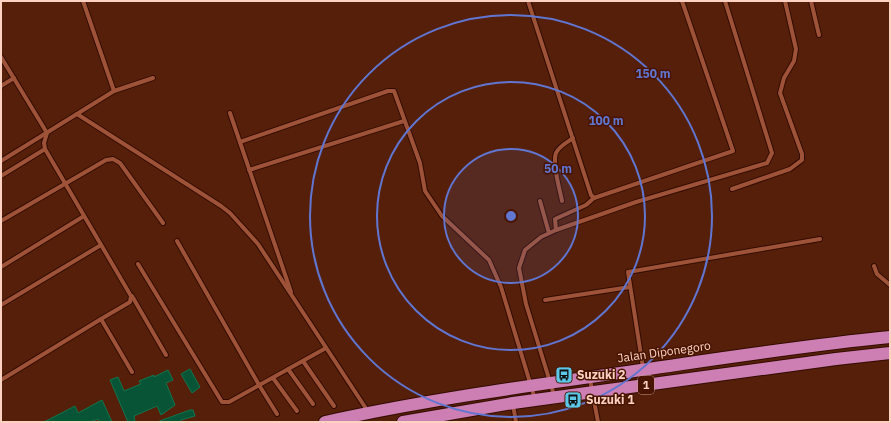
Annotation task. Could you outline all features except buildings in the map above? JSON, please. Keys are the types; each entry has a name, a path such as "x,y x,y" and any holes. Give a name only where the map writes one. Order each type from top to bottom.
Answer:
{"highway":[{"name":"Jalan Diponegoro","path":"325,422 422,402 550,382 784,349 890,337"},
{"name":"1","path":"403,422 512,403 890,353"}],"lane":[{"path":"83,1 114,91"},
{"path":"528,1 591,195 594,198"},
{"path":"556,230 555,219 586,206 594,198 733,151 682,1"},
{"path":"554,398 526,304 519,268 525,250 541,237 556,230 636,202 767,163 771,158 772,153 725,1"},
{"path":"732,189 790,169 802,160 802,154 780,93 784,78 794,61 796,49 785,1"},
{"path":"811,1 819,35"},
{"path":"1,57 46,133 44,142 45,149 166,355"},
{"path":"1,86 14,78"},
{"path":"1,161 114,91 153,78"},
{"path":"240,142 388,91 394,91 396,93 404,121 420,163 425,190 432,203 442,216 489,260 501,287 536,400"},
{"path":"230,113 293,298"},
{"path":"77,114 230,213 258,244 369,412"},
{"path":"249,170 404,121"},
{"path":"562,201 556,153 573,138"},
{"path":"1,176 45,149"},
{"path":"1,221 106,160 113,160 120,163 163,223"},
{"path":"540,201 549,233"},
{"path":"1,266 84,216"},
{"path":"643,370 627,275 630,271 820,238"},
{"path":"177,241 277,414"},
{"path":"1,305 101,244"},
{"path":"138,264 222,402 229,402 326,348"},
{"path":"874,266 877,274 890,284"},
{"path":"545,300 630,287"},
{"path":"1,380 130,302 131,296"},
{"path":"101,319 132,372"},
{"path":"303,361 334,406"},
{"path":"288,369 313,404"},
{"path":"589,377 598,422"},
{"path":"273,378 297,411"},
{"path":"512,403 516,422"}],"place":[{"name":"Suzuki 2","path":"564,375"},
{"name":"Suzuki 1","path":"573,400"}]}
